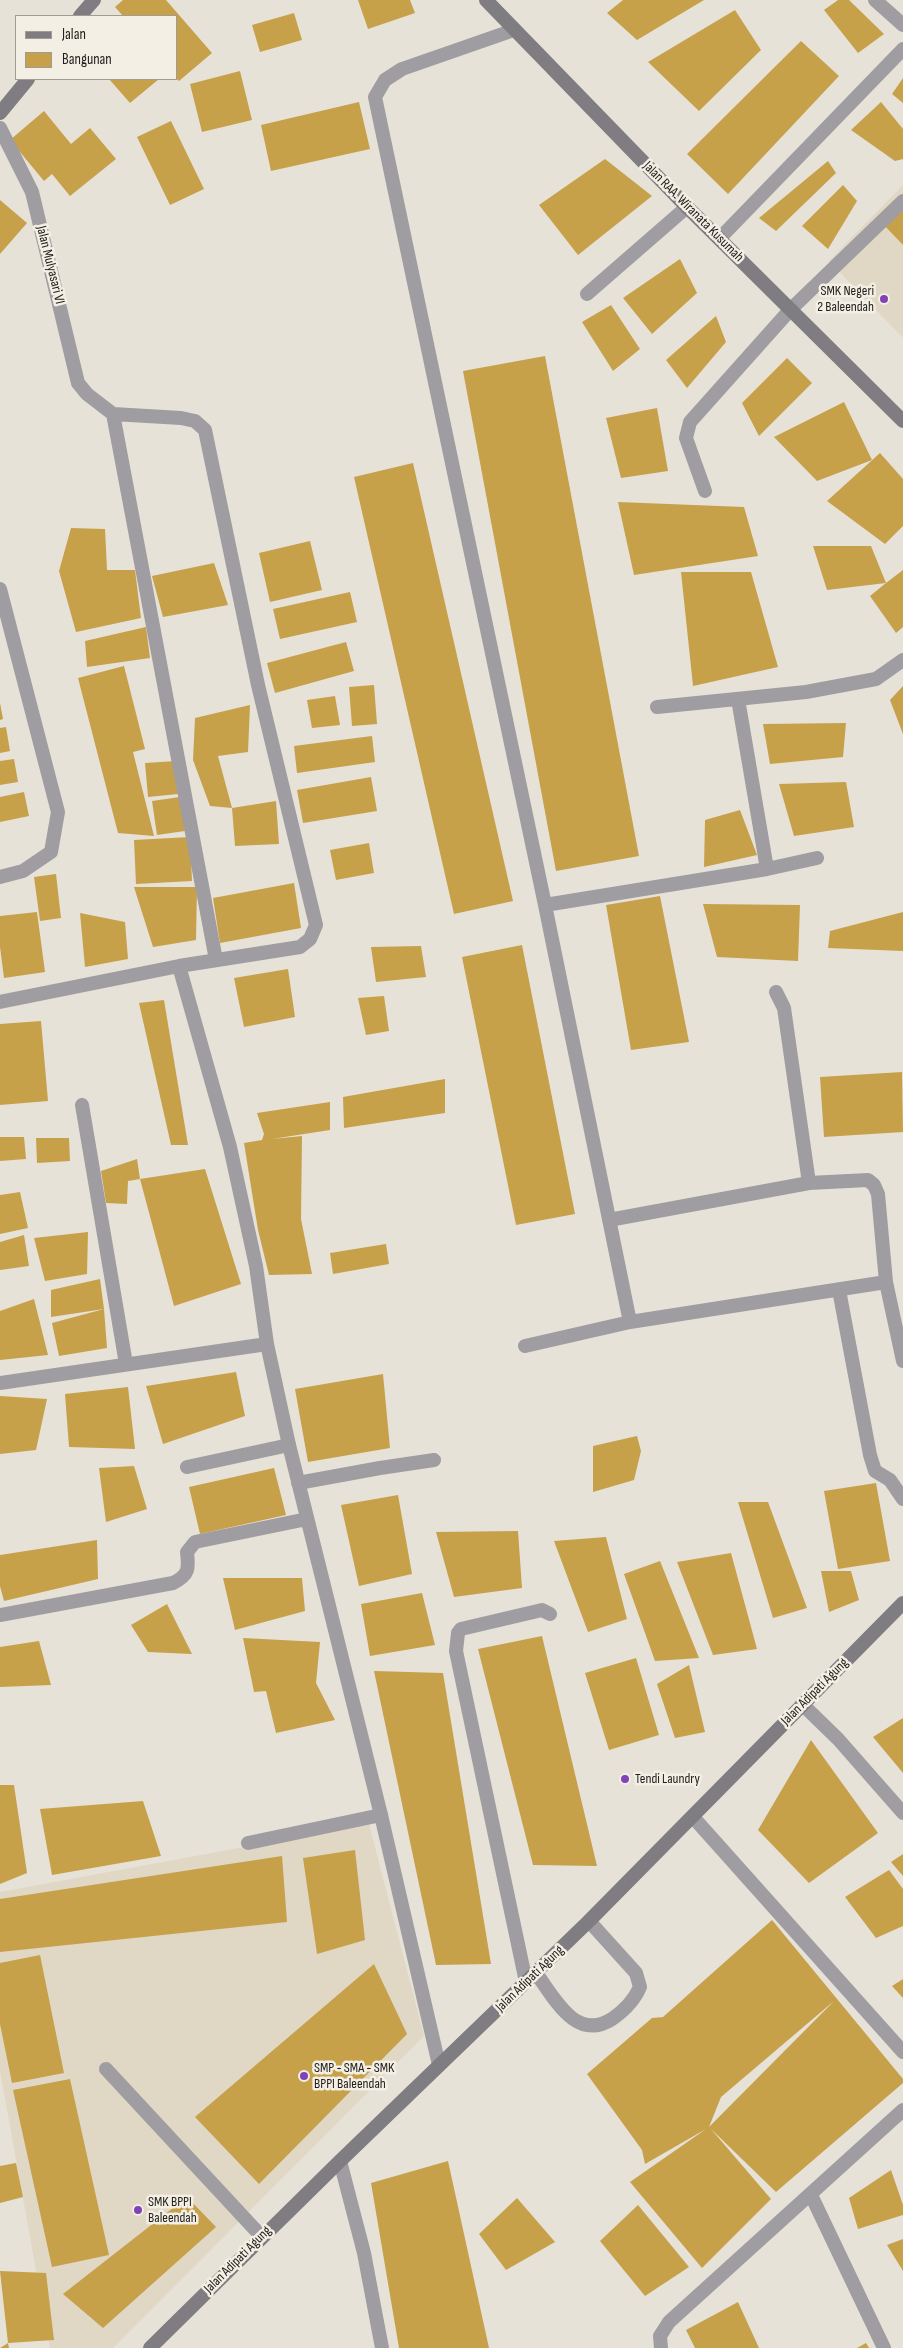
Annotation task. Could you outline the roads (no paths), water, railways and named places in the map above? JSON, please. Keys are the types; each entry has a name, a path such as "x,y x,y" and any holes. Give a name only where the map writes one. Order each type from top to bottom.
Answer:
{"main road":[{"path":"81,15 94,0"},
{"name":"Jalan RAA. Wiranata Kusumah","path":"486,0 687,207 903,421"},
{"path":"0,113 27,80"},
{"name":"Jalan Adipati Agung","path":"150,2348 340,2161 589,1921 903,1603"}],"street":[{"path":"875,0 903,25"},
{"path":"514,30 402,69 385,80 375,97 545,905 630,1322"},
{"path":"720,238 903,49"},
{"name":"Jalan Mulyasari VI","path":"0,128 32,192 78,383 87,394 98,400 113,414"},
{"path":"705,491 686,438 690,422 790,310 903,201"},
{"path":"587,294 687,207"},
{"path":"0,1002 179,966 300,947 310,939 316,925 258,685 205,430 195,421 181,418 113,414 216,960"},
{"path":"0,590 58,812 50,852 23,872 0,877"},
{"path":"656,707 806,692 876,679 903,660"},
{"path":"738,698 767,869"},
{"path":"545,905 767,869 817,858"},
{"path":"179,966 230,1147 256,1266 267,1344 289,1445 381,1815 439,2065"},
{"path":"776,992 784,1008 809,1183"},
{"path":"82,1105 126,1364"},
{"path":"609,1220 809,1183 868,1180 874,1185 878,1194 886,1282 903,1361"},
{"path":"525,1346 630,1322 886,1282"},
{"path":"839,1290 870,1455 875,1471 890,1480 903,1499"},
{"path":"0,1383 267,1344"},
{"path":"187,1467 289,1445"},
{"path":"298,1483 434,1460"},
{"path":"0,1615 173,1583 186,1576 189,1570 187,1552 195,1542 307,1519"},
{"path":"553,1618 542,1610 461,1629 456,1640 456,1651 531,1978 565,2012 584,2026 600,2026 634,2002 640,1987 636,1973 589,1921"},
{"path":"802,1704 838,1739 903,1813"},
{"path":"248,1843 381,1815"},
{"path":"693,1817 903,2052"},
{"path":"106,2068 262,2237"},
{"path":"661,2348 660,2336 669,2322 812,2195 903,2110"},
{"path":"340,2161 364,2253 382,2348"},
{"path":"812,2195 884,2348"}],"place":[{"name":"SMK Negeri 2 Baleendah","path":"884,299"},
{"name":"Tendi Laundry","path":"625,1779"},
{"name":"SMP - SMA - SMK BPPI Baleendah","path":"304,2076"},
{"name":"SMK BPPI Baleendah","path":"138,2210"}]}
